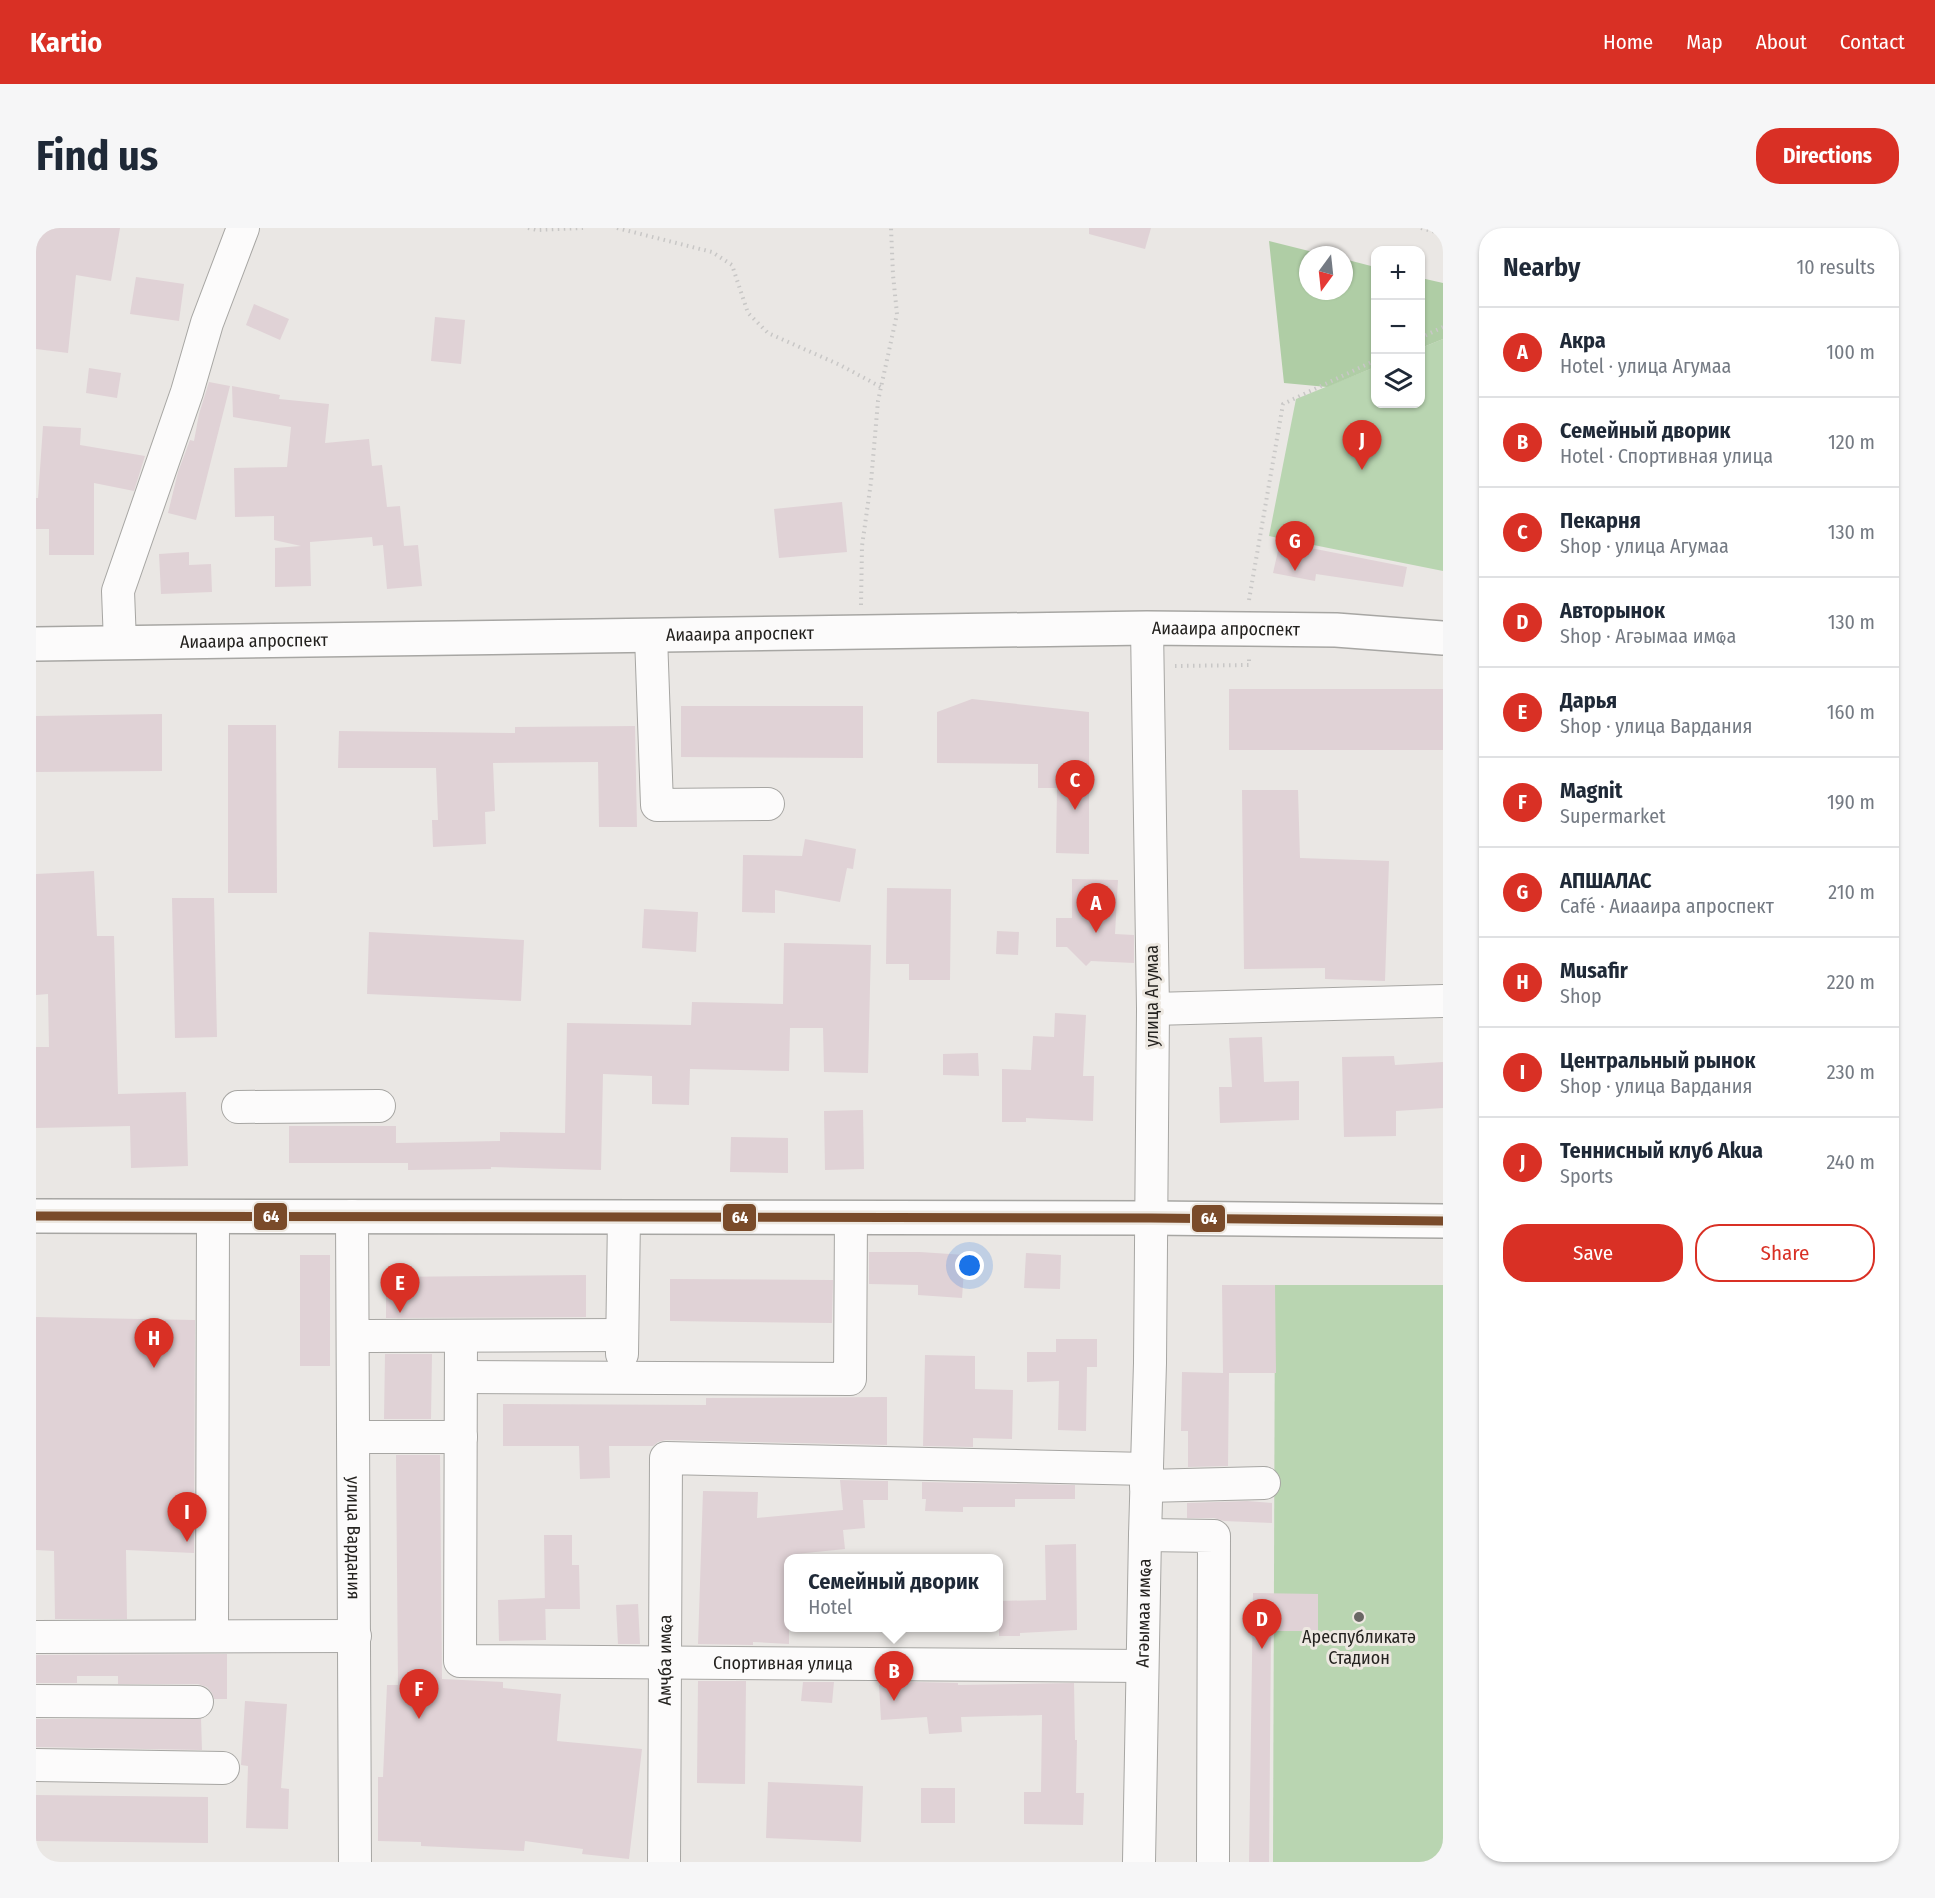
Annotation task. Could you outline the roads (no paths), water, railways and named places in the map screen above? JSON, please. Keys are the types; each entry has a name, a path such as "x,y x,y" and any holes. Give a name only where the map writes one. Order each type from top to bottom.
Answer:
{"main road":[{"name":"Аиааира апроспект","path":"36,644 1147,628 1336,630 1443,638"},
{"path":"36,1216 1151,1218 1443,1221"}],"street":[{"path":"120,643 118,591 187,392 207,322 243,228"},
{"name":"улица Агумаа","path":"1147,628 1153,1009 1150,1363"},
{"path":"651,636 657,806 768,804"},
{"path":"1153,1009 1443,1001"},
{"path":"238,1107 379,1106"},
{"path":"212,1636 213,1216"},
{"name":"улица Вардания","path":"352,1216 355,1862"},
{"path":"622,1378 624,1217"},
{"path":"461,1377 850,1379 851,1217"},
{"path":"368,1336 622,1335"},
{"path":"368,1437 461,1437 461,1336"},
{"name":"Агәымаа имҩа","path":"1139,1862 1150,1363"},
{"name":"Спортивная улица","path":"461,1437 460,1661 1142,1666"},
{"name":"Амҷба имҩа","path":"664,1862 666,1458 1146,1478"},
{"path":"1146,1478 1264,1483"},
{"path":"1145,1535 1214,1536 1213,1862"},
{"path":"36,1637 355,1636"},
{"path":"36,1701 197,1702"},
{"path":"36,1765 223,1768"}],"place":[{"name":"Теннисный клуб Akua","path":"1362,470"},
{"name":"АПШАЛАС","path":"1295,571"},
{"name":"Пекарня","path":"1075,810"},
{"name":"Акра","path":"1096,933"},
{"name":"Дарья","path":"400,1313"},
{"name":"Musafir","path":"154,1368"},
{"name":"Центральный рынок","path":"187,1542"},
{"name":"Ареспубликатә Стадион","path":"1359,1617"},
{"name":"Авторынок","path":"1262,1649"},
{"name":"Семейный дворик","path":"894,1701"},
{"name":"Magnit","path":"419,1719"}]}
